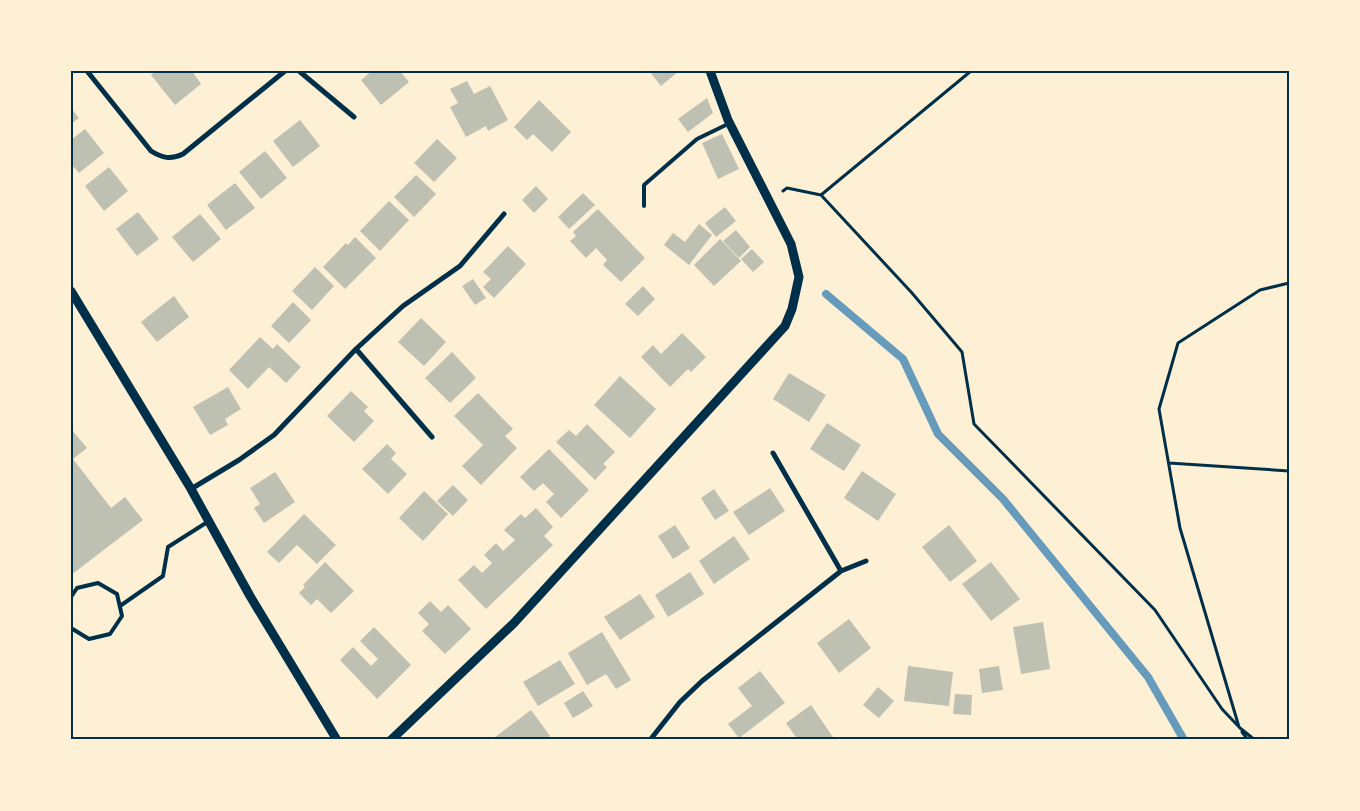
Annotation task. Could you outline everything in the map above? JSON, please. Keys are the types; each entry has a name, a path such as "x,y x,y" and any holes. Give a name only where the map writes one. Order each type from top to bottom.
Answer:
{"street":[{"path":"87,71 151,151 157,155 170,158 183,154 285,71"},
{"path":"299,71 354,117"},
{"path":"391,740 514,623 785,326 792,309 799,277 791,244 730,123 710,71"},
{"path":"190,489 239,460 274,435 356,349 403,306 460,266 504,214"},
{"path":"71,291 337,740"},
{"path":"356,349 432,437"},
{"path":"773,453 841,571"},
{"path":"650,740 680,702 702,681 841,571 866,561"}],"lane":[{"path":"644,206 644,185 697,139 730,123"},
{"path":"120,606 163,576 168,547 209,522"},
{"path":"71,597 77,588 98,583 117,594 122,616 110,634 89,639 71,628"}],"path":[{"path":"821,195 971,71"},
{"path":"768,198 787,188 821,195 912,293 962,352 974,424 1155,610 1222,709 1240,728 1255,740"},
{"path":"1248,740 1240,728 1180,528 1159,409 1178,343 1260,290 1289,283"},
{"path":"1169,463 1289,471"}],"building":[{"path":"156,71 192,71 201,84 175,105 151,75"},
{"path":"372,71 400,71 409,82 381,105 361,80"},
{"path":"649,71 679,71 661,86"},
{"path":"467,81 474,94 490,86 508,120 488,131 486,126 466,137 450,107 458,103 450,89"},
{"path":"707,98 713,113 688,132 678,119"},
{"path":"539,100 571,132 552,152 533,134 527,140 514,127"},
{"path":"71,108 79,118 71,124"},
{"path":"300,120 320,146 293,167 273,141"},
{"path":"85,129 104,153 79,173 71,164 71,140"},
{"path":"722,134 739,169 718,179 702,143"},
{"path":"437,139 457,158 434,182 414,163"},
{"path":"265,151 287,178 261,199 239,172"},
{"path":"109,167 128,191 104,211 85,186"},
{"path":"416,175 436,194 414,217 394,197"},
{"path":"235,183 255,208 226,230 207,205"},
{"path":"536,186 548,199 534,213 522,200"},
{"path":"583,193 595,205 569,229 558,217"},
{"path":"389,201 409,220 380,251 360,231"},
{"path":"725,207 736,221 716,237 705,223"},
{"path":"598,209 645,258 621,282 603,265 607,260 596,248 586,258 570,241 576,236 573,232"},
{"path":"138,212 159,239 137,256 116,229"},
{"path":"200,214 221,239 193,262 172,237"},
{"path":"699,224 712,235 689,265 664,245 673,233 685,242"},
{"path":"736,230 750,247 739,258 723,241"},
{"path":"355,237 376,258 345,289 323,267 346,243 348,245"},
{"path":"720,239 741,261 714,286 694,265"},
{"path":"508,246 526,264 494,298 483,287 491,279 483,272"},
{"path":"752,249 764,262 753,272 741,259"},
{"path":"315,267 334,286 312,310 292,291"},
{"path":"473,279 486,298 475,305 462,286"},
{"path":"643,286 655,299 638,316 625,304"},
{"path":"174,296 189,317 157,342 141,322"},
{"path":"293,302 311,320 289,343 271,326"},
{"path":"421,318 446,342 424,366 398,342"},
{"path":"682,333 706,357 691,372 688,369 670,387 641,357 653,345 661,354"},
{"path":"260,337 273,349 277,344 301,367 286,383 269,367 248,389 229,370"},
{"path":"452,352 476,378 450,403 425,378"},
{"path":"789,373 826,395 809,422 773,399"},
{"path":"620,376 656,409 630,438 594,405"},
{"path":"228,387 241,409 225,419 228,425 210,435 193,407"},
{"path":"351,391 368,407 364,411 374,421 354,442 327,416"},
{"path":"478,393 513,429 505,436 517,448 481,485 462,466 483,445 454,416"},
{"path":"827,423 861,445 844,471 810,449"},
{"path":"587,424 615,452 603,464 607,467 595,480 556,442 569,430 576,436"},
{"path":"71,429 87,448 73,459 111,508 125,497 143,520 71,575"},
{"path":"387,444 396,453 391,459 407,474 388,494 362,469"},
{"path":"549,449 589,490 561,518 546,502 554,494 543,483 534,491 520,477"},
{"path":"862,471 896,494 878,521 844,498"},
{"path":"275,472 295,502 264,523 254,508 260,504 250,488"},
{"path":"453,485 468,500 453,516 437,501"},
{"path":"770,488 785,511 749,535 733,512"},
{"path":"714,489 729,511 715,520 701,498"},
{"path":"424,491 448,514 423,541 399,518"},
{"path":"536,508 553,527 544,536 553,545 486,609 458,580 474,565 482,573 492,563 484,555 496,543 503,551 515,540 504,530 521,514 525,518"},
{"path":"304,514 336,545 317,564 297,545 279,563 267,552"},
{"path":"675,525 690,548 673,559 658,536"},
{"path":"949,525 977,561 950,582 922,547"},
{"path":"734,536 750,559 714,584 699,561"},
{"path":"325,562 354,591 331,613 317,599 311,605 299,593 305,587 303,585"},
{"path":"991,562 1020,599 991,621 962,584"},
{"path":"690,572 704,594 668,617 655,595"},
{"path":"640,594 655,617 620,640 604,617"},
{"path":"430,601 441,612 448,605 471,629 445,654 422,631 429,624 418,613"},
{"path":"849,619 871,648 839,673 817,643"},
{"path":"1043,622 1050,669 1021,674 1013,627"},
{"path":"374,627 411,665 377,699 340,660 353,647 371,666 378,659 360,641"},
{"path":"602,632 631,680 616,689 606,674 587,685 568,653"},
{"path":"560,660 575,684 538,706 523,682"},
{"path":"908,666 953,672 949,706 904,701"},
{"path":"999,666 1003,690 982,693 979,669"},
{"path":"760,671 785,703 739,738 728,724 752,706 738,688"},
{"path":"878,687 894,701 879,718 863,705"},
{"path":"583,691 593,706 573,718 564,703"},
{"path":"955,694 972,695 971,715 953,714"},
{"path":"811,705 835,740 798,740 786,723"},
{"path":"531,710 550,736 545,740 491,740"}],"waterway":[{"path":"826,294 903,359 938,434 1003,499 1148,677 1184,740"}]}
